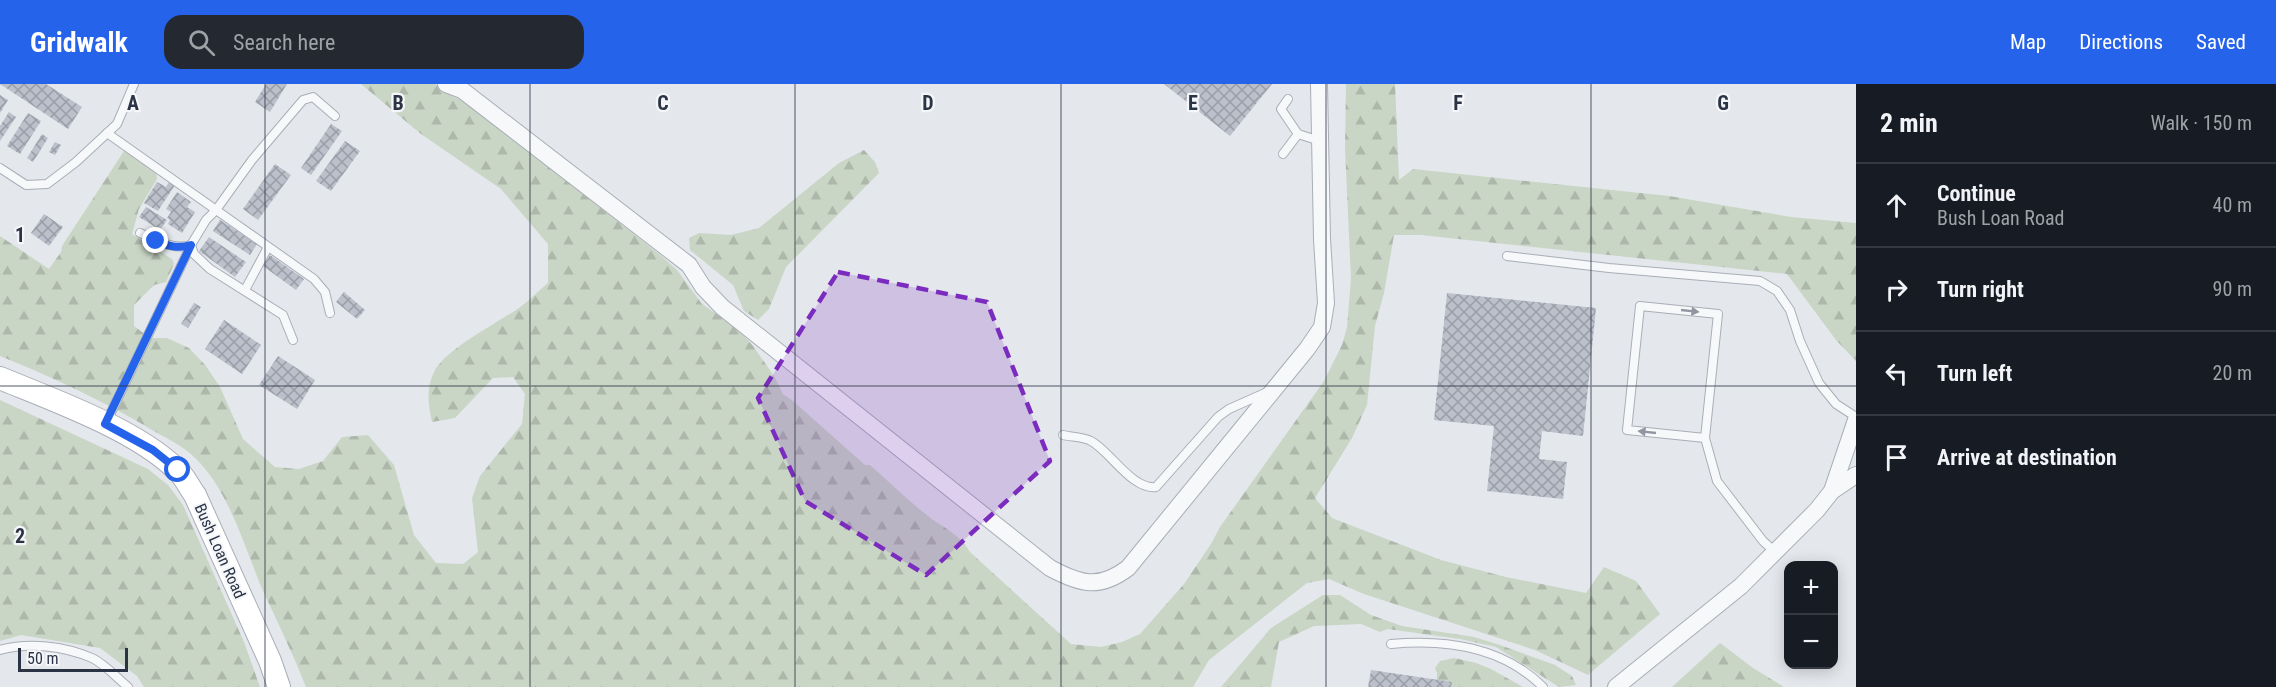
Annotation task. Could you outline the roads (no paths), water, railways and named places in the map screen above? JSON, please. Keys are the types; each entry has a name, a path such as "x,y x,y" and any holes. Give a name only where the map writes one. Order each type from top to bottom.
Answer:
{"street":[{"path":"446,84 462,90 689,265 704,288 722,307 1041,560 1074,581 1096,583 1116,578 1128,568 1307,349 1322,327 1326,303 1322,239 1319,84"},
{"name":"Bush Loan Road","path":"0,378 105,424 153,450 178,470 195,495 270,661 279,687"},
{"path":"1832,491 1856,418"},
{"path":"1616,687 1741,586 1832,491 1856,475"}],"lane":[{"path":"0,168 26,185 47,184 76,162 117,124 134,84"},
{"path":"105,424 191,245 206,220 216,210 252,160 303,100 313,97 335,116"},
{"path":"1288,99 1281,109 1298,135 1321,141"},
{"path":"107,133 314,279 325,292 330,313"},
{"path":"1283,154 1298,135"},
{"path":"140,233 170,246 182,248 191,245"},
{"path":"191,245 199,261 283,315 293,340"},
{"path":"245,290 268,247"},
{"path":"1508,256 1609,268 1760,281 1777,291 1790,310 1800,341 1820,383 1836,404 1856,418"},
{"path":"1705,438 1627,430 1640,306 1718,314 1705,438 1717,481 1763,541 1775,552"},
{"path":"1063,435 1090,440 1134,480 1148,488 1156,487 1218,417 1275,388"},
{"path":"1391,644 1420,641 1468,647 1502,658 1543,687"},
{"path":"0,650 14,647 55,647 93,658 128,687"}]}
